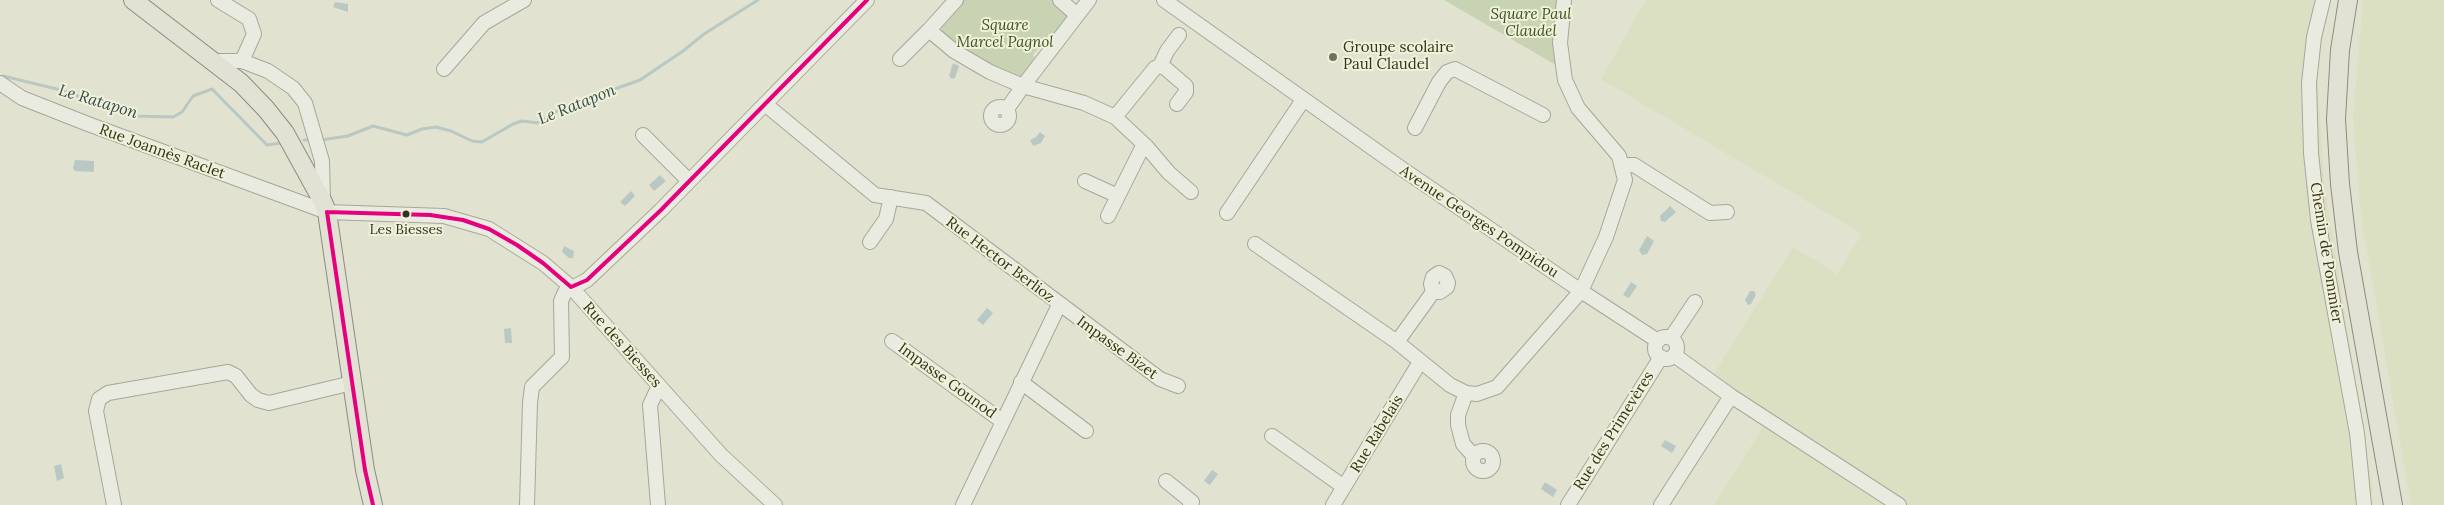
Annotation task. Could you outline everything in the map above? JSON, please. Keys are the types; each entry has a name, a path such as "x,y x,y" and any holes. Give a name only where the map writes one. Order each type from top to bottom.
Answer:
{"main road":[{"path":"133,0 241,83 266,109 285,133 325,207 365,470 373,505"},
{"path":"2348,0 2340,50 2336,119 2340,184 2348,252 2393,505"}],"street":[{"path":"218,0 249,19 254,34 242,60"},
{"path":"444,69 484,23 524,0"},
{"path":"527,505 532,387 562,357 561,301 565,292 571,287 587,280 689,181 867,0"},
{"path":"900,59 956,0"},
{"path":"1060,0 1077,15"},
{"path":"1007,109 1089,0"},
{"name":"Avenue Georges Pompidou","path":"1164,0 1303,100 1580,291 1665,339"},
{"path":"1255,244 1397,342 1450,385 1466,393 1477,394 1497,387 1580,291 1609,228 1625,180 1619,156 1578,108 1565,80 1560,43 1564,0"},
{"name":"Chemin de Pommier","path":"2323,0 2314,37 2308,83 2311,153 2318,220 2357,433 2364,505"},
{"path":"929,30 954,50 990,72 1023,86 1084,103 1115,117 1144,144 1169,173 1191,192"},
{"path":"1115,117 1155,68 1160,66 1167,51 1179,36"},
{"path":"213,61 242,60 268,71 293,88 305,103 322,161 325,207"},
{"path":"1160,66 1186,86 1186,92 1177,104"},
{"path":"1415,128 1439,82 1447,72 1456,69 1543,115"},
{"name":"Rue Joannès Raclet","path":"0,82 22,98 72,118 325,207"},
{"path":"1227,213 1303,100"},
{"name":"Rue Hector Berlioz","path":"765,104 875,195 926,203 1059,305 963,505"},
{"path":"643,135 689,181"},
{"path":"1108,216 1144,144"},
{"path":"1622,166 1634,165 1710,213 1727,212"},
{"path":"1085,181 1118,196"},
{"path":"870,242 886,219 891,198"},
{"name":"Rue des Biesses","path":"325,207 430,215 463,220 489,229 517,245 543,263 571,287 721,455 775,505"},
{"path":"1397,342 1433,292"},
{"path":"1695,302 1656,350 1731,396 1899,505"},
{"name":"Impasse Bizet","path":"1059,305 1160,379 1178,386"},
{"path":"1665,339 1677,346 1668,356"},
{"name":"Impasse Gounod","path":"892,341 1002,421"},
{"name":"Rue des Primevères","path":"1568,505 1668,356"},
{"name":"Rue Rabelais","path":"1333,505 1420,362"},
{"path":"114,505 96,412 99,400 108,393 228,372 236,376 251,395 258,400 269,403 352,383"},
{"path":"1021,382 1086,431"},
{"path":"658,505 650,406 659,386"},
{"path":"1466,393 1458,415 1458,426 1460,439 1474,456"},
{"path":"1661,505 1731,396"},
{"path":"1272,436 1344,487"},
{"path":"1166,482 1192,502 1190,505"}],"green space":[{"name":"Square Marcel Pagnol","path":"961,0 1052,0 1067,14 1066,21 1050,41 1046,38 1033,55 1036,59 1023,75 1015,78 992,67 942,34 942,21"},
{"name":"Square Paul Claudel","path":"1444,0 1558,0 1555,30 1556,65"},
{"path":"1646,0 2331,0 2317,64 2324,181 2373,490 2371,505 1714,505 1771,414 1712,377 1793,247 1837,274 1862,234 1601,79"},
{"path":"2363,0 2444,0 2444,505 2411,505 2361,216 2353,116"}],"shaded area":[{"path":"335,2 348,4 348,12 333,7"},
{"path":"953,63 959,66 955,78 952,79 949,76"},
{"path":"1040,132 1045,136 1041,143 1033,146 1030,140"},
{"path":"75,160 94,161 94,172 75,171 73,168"},
{"path":"660,175 666,181 654,191 649,185"},
{"path":"631,191 635,196 625,206 620,202"},
{"path":"1670,206 1676,212 1665,222 1661,221 1660,216"},
{"path":"1647,236 1654,241 1647,254 1642,255 1639,250"},
{"path":"564,246 574,251 573,258 569,258 562,252"},
{"path":"1631,282 1637,286 1629,298 1623,295"},
{"path":"1750,291 1754,291 1756,295 1751,304 1748,305 1745,300"},
{"path":"987,308 993,313 983,325 977,320"},
{"path":"511,328 512,343 505,343 504,329"},
{"path":"1665,440 1676,446 1672,453 1661,446"},
{"path":"61,464 64,478 57,481 54,466"},
{"path":"1212,470 1218,474 1210,485 1204,481"},
{"path":"1545,482 1557,490 1553,497 1541,489"}],"waterway":[{"name":"Le Ratapon","path":"321,140 348,136 373,126 407,135 422,129 436,127 451,131 472,141 482,142 513,124 522,121 538,123 562,108 640,80 683,51 704,34 758,0"},
{"name":"Le Ratapon","path":"3,76 61,90 132,116 173,117 182,112 193,96 212,89 267,145 281,143"},
{"name":"Le Ratapon","path":"304,140 312,140"}],"transit line":[{"path":"571,287 587,280 661,210 867,0"},
{"path":"327,212 365,470 373,505"},
{"path":"327,212 430,215 463,220 489,229 517,245 543,263 571,287"}],"place":[{"name":"Groupe scolaire Paul Claudel","path":"1333,57"},
{"name":"Les Biesses","path":"406,214"}]}
